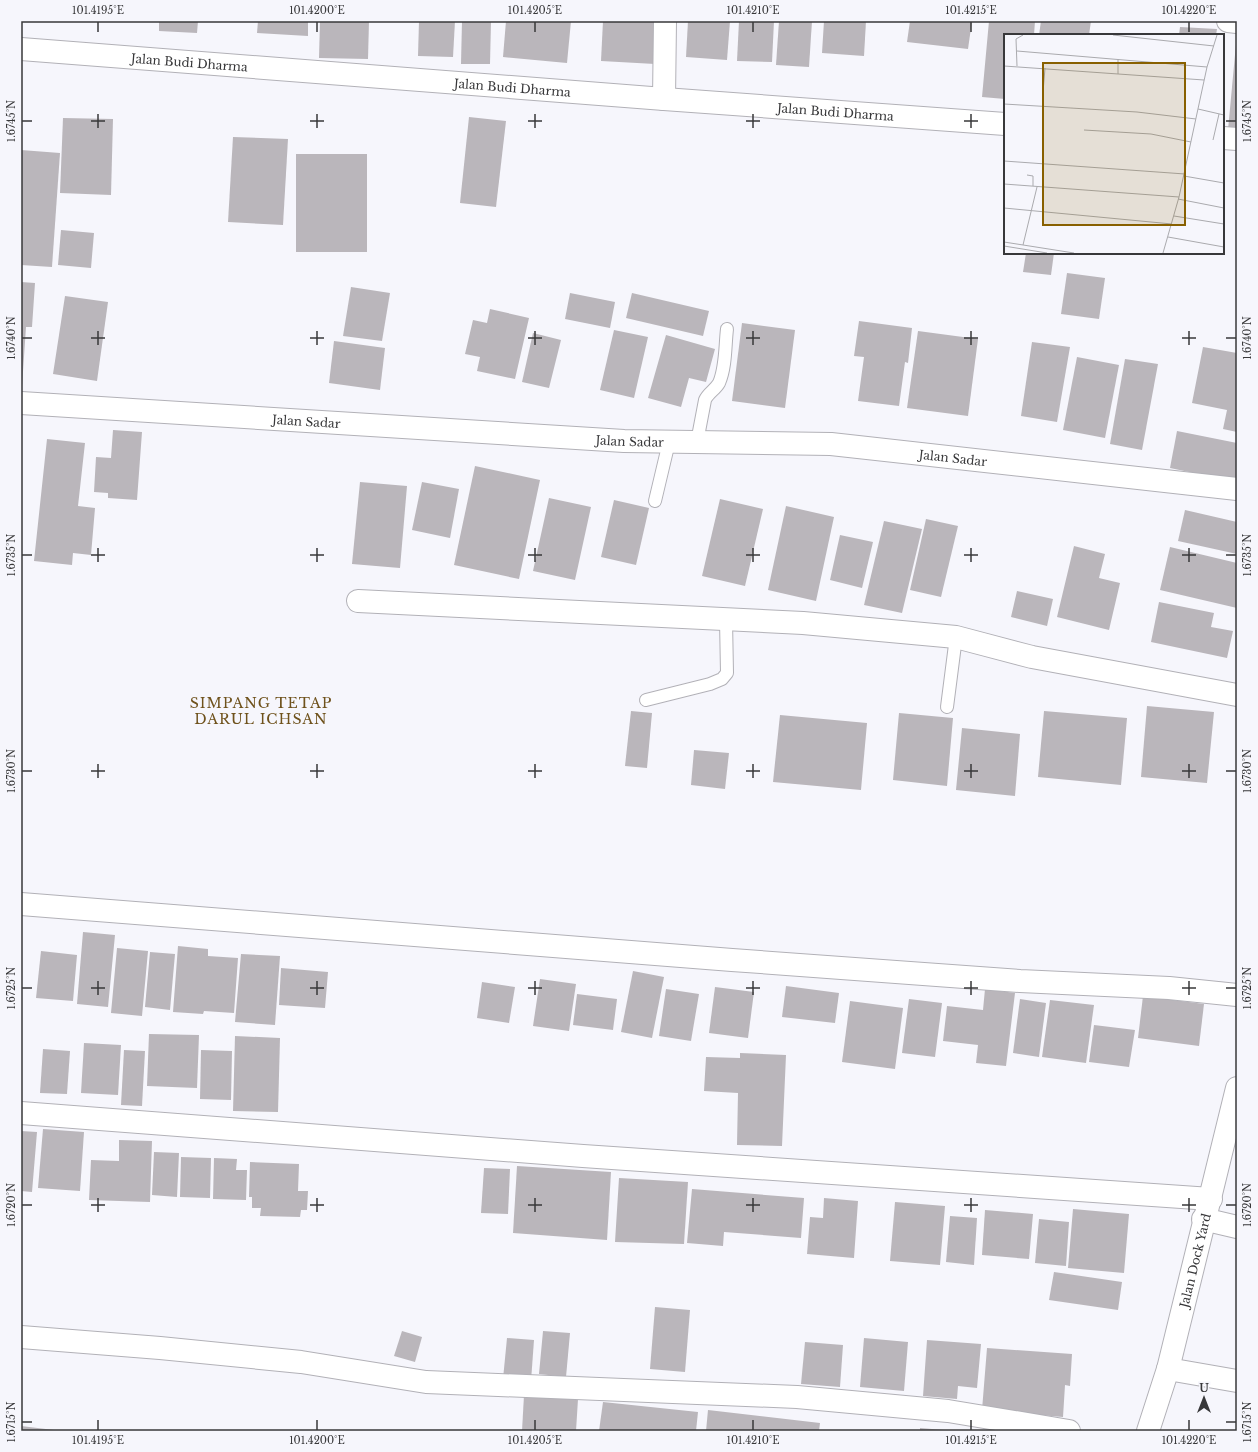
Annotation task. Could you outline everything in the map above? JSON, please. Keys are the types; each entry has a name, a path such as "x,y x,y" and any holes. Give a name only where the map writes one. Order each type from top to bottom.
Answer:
{"street":[{"path":"664,99 665,21"},
{"path":"1228,21 1237,22"},
{"name":"Jalan Budi Dharma","path":"21,49 1004,124"},
{"path":"1224,138 1237,139"},
{"name":"Jalan Sadar","path":"21,403 624,441 831,444 1237,489"},
{"path":"358,600 802,624 956,637 1032,657 1237,695"},
{"path":"21,904 732,960 1020,981 1169,988 1232,994"},
{"name":"Jalan Dock Yard","path":"1148,1431 1168,1369 1237,1088"},
{"path":"21,1113 591,1157 1207,1209 1237,1226"},
{"path":"21,1337 160,1348 301,1362 426,1382 797,1397 948,1411 1070,1431"},
{"path":"1168,1369 1237,1381"}],"lane":[{"path":"697,442 705,400 707,395 718,385 721,376 727,329"},
{"path":"655,501 670,442"},
{"path":"646,700 710,684 722,679 727,673 726,620"},
{"path":"947,707 956,637"}],"building":[{"path":"159,21 198,21 197,33 159,31"},
{"path":"258,21 308,21 308,36 257,33"},
{"path":"320,21 369,21 368,59 319,58"},
{"path":"419,21 455,21 453,57 418,56"},
{"path":"462,21 491,21 490,64 461,64"},
{"path":"506,21 571,21 567,63 503,57"},
{"path":"603,21 657,21 655,64 601,61"},
{"path":"688,21 730,21 727,60 686,57"},
{"path":"739,21 774,21 772,62 737,61"},
{"path":"779,21 812,21 809,67 776,65"},
{"path":"824,21 866,21 864,56 822,53"},
{"path":"910,21 972,21 968,49 907,42"},
{"path":"989,21 1035,21 1034,34 1004,34 1004,99 982,97"},
{"path":"1041,21 1091,21 1089,34 1039,34"},
{"path":"1180,27 1217,29 1216,34 1179,34"},
{"path":"1237,44 1237,131 1228,130"},
{"path":"469,117 506,121 496,207 460,203"},
{"path":"63,118 113,119 111,195 60,193"},
{"path":"233,137 288,139 283,225 228,222"},
{"path":"21,150 60,153 52,267 21,265"},
{"path":"296,154 367,154 367,252 296,252"},
{"path":"61,230 94,233 91,268 58,265"},
{"path":"1026,254 1054,254 1051,275 1023,272"},
{"path":"1067,273 1105,278 1099,319 1061,314"},
{"path":"21,282 35,283 32,327 26,327 22,386"},
{"path":"351,287 390,293 382,341 343,336"},
{"path":"570,293 615,302 610,328 565,319"},
{"path":"632,293 709,311 703,336 626,318"},
{"path":"65,296 108,302 97,381 53,374"},
{"path":"490,309 529,318 515,379 477,371 480,357 465,354 473,320 487,323"},
{"path":"859,321 912,328 908,363 905,362 899,406 858,401 864,357 854,356"},
{"path":"742,323 795,330 785,408 732,401"},
{"path":"614,330 648,337 634,398 600,390"},
{"path":"918,331 978,339 968,416 907,408"},
{"path":"533,333 561,340 549,388 522,382"},
{"path":"666,335 715,349 706,382 689,378 681,407 648,398"},
{"path":"334,341 385,348 380,390 329,383"},
{"path":"1032,342 1070,347 1057,422 1021,416"},
{"path":"1203,347 1237,353 1237,432 1223,429 1227,410 1192,403"},
{"path":"1077,357 1119,365 1105,438 1063,430"},
{"path":"1125,359 1158,364 1142,450 1110,444"},
{"path":"113,430 142,432 137,500 108,498 108,493 94,492 96,457 111,458"},
{"path":"1177,431 1237,443 1237,482 1170,468"},
{"path":"47,439 85,443 78,506 95,508 91,555 73,553 72,565 34,561"},
{"path":"475,466 540,480 519,579 454,565"},
{"path":"360,482 407,486 400,568 352,564"},
{"path":"422,482 459,489 450,538 412,530"},
{"path":"549,498 591,507 575,580 533,571"},
{"path":"720,499 763,509 745,586 702,576"},
{"path":"614,500 649,508 636,565 601,557"},
{"path":"786,506 834,517 816,601 768,590"},
{"path":"1185,510 1237,522 1237,554 1178,541"},
{"path":"926,519 958,526 941,597 910,590"},
{"path":"884,521 922,529 902,613 864,605"},
{"path":"840,535 873,542 862,588 830,580"},
{"path":"1074,546 1105,554 1099,578 1120,583 1109,630 1057,617"},
{"path":"1170,547 1237,563 1237,608 1160,590"},
{"path":"1017,591 1053,599 1047,626 1011,617"},
{"path":"1159,602 1214,613 1211,627 1233,631 1227,658 1151,642"},
{"path":"1147,706 1214,712 1207,783 1141,777"},
{"path":"631,711 652,713 647,768 625,766"},
{"path":"1044,711 1127,718 1121,785 1038,777"},
{"path":"899,713 953,718 947,786 893,780"},
{"path":"780,715 867,723 861,790 773,782"},
{"path":"962,728 1020,734 1015,796 956,790"},
{"path":"694,750 729,753 725,789 691,785"},
{"path":"83,932 115,935 108,1007 77,1004"},
{"path":"178,946 208,949 208,956 238,958 234,1013 204,1011 203,1014 173,1012"},
{"path":"117,948 148,951 142,1016 111,1013"},
{"path":"41,951 77,955 73,1001 36,998"},
{"path":"150,952 175,954 170,1010 145,1007"},
{"path":"241,954 280,956 275,1025 235,1022"},
{"path":"281,968 328,972 325,1008 279,1005"},
{"path":"633,971 664,977 652,1038 621,1032"},
{"path":"540,979 576,984 569,1031 533,1026"},
{"path":"482,982 515,987 509,1023 477,1018"},
{"path":"786,986 839,993 835,1023 782,1017"},
{"path":"715,987 754,992 748,1038 709,1033"},
{"path":"666,989 699,994 691,1041 659,1036"},
{"path":"985,989 1015,993 1006,1066 976,1063 978,1045 943,1041 947,1006 983,1010"},
{"path":"577,994 617,999 613,1030 573,1025"},
{"path":"1143,996 1204,1004 1199,1046 1138,1038"},
{"path":"909,999 942,1003 935,1057 902,1053"},
{"path":"1020,999 1046,1003 1039,1057 1013,1053"},
{"path":"1050,1000 1094,1005 1086,1063 1042,1057"},
{"path":"850,1001 903,1008 895,1069 842,1062"},
{"path":"1094,1025 1135,1030 1129,1067 1089,1062"},
{"path":"149,1034 199,1035 197,1088 147,1086"},
{"path":"235,1036 280,1038 278,1112 233,1111"},
{"path":"84,1043 121,1045 118,1095 81,1093"},
{"path":"43,1049 70,1051 67,1094 40,1093"},
{"path":"124,1050 145,1051 142,1106 121,1105"},
{"path":"201,1050 232,1051 231,1100 200,1099"},
{"path":"740,1053 786,1055 782,1146 737,1145 738,1093 704,1091 706,1057 740,1058"},
{"path":"43,1129 84,1132 80,1191 38,1188"},
{"path":"21,1131 37,1132 32,1192 21,1191"},
{"path":"119,1140 152,1141 150,1202 89,1200 91,1160 119,1161"},
{"path":"154,1152 179,1153 177,1197 152,1195"},
{"path":"181,1157 211,1158 210,1198 180,1197"},
{"path":"214,1158 237,1159 236,1170 247,1170 246,1200 213,1199"},
{"path":"250,1162 299,1164 298,1191 308,1191 307,1210 301,1210 300,1217 260,1216 261,1208 252,1208 252,1197 249,1197"},
{"path":"517,1166 611,1172 607,1240 513,1233"},
{"path":"484,1168 510,1169 508,1214 481,1213"},
{"path":"619,1178 688,1182 684,1244 615,1242"},
{"path":"692,1189 804,1198 801,1238 724,1232 723,1246 687,1243"},
{"path":"824,1198 858,1201 854,1258 807,1254 810,1217 823,1218"},
{"path":"895,1202 945,1206 940,1265 890,1261"},
{"path":"1073,1209 1129,1214 1124,1273 1068,1268"},
{"path":"985,1210 1033,1214 1029,1259 982,1255"},
{"path":"950,1216 977,1218 974,1265 946,1262"},
{"path":"1039,1219 1069,1222 1066,1266 1035,1263"},
{"path":"1054,1272 1122,1282 1118,1310 1049,1300"},
{"path":"655,1307 690,1310 685,1372 650,1369"},
{"path":"402,1331 422,1337 415,1362 394,1356"},
{"path":"543,1331 570,1333 566,1377 539,1374"},
{"path":"507,1338 534,1340 531,1381 503,1379"},
{"path":"864,1338 908,1342 904,1391 860,1387"},
{"path":"927,1340 981,1344 977,1388 958,1386 957,1399 923,1396"},
{"path":"805,1342 843,1345 840,1387 801,1384"},
{"path":"987,1348 1072,1354 1070,1386 1065,1385 1063,1417 982,1410"},
{"path":"524,1395 578,1399 576,1431 522,1431"},
{"path":"603,1402 698,1412 696,1431 599,1431"},
{"path":"708,1410 820,1423 819,1431 706,1431"},
{"path":"21,1426 54,1430 54,1431 21,1431"},
{"path":"920,1428 944,1430 944,1431 920,1431"}],"district":[{"name":"SIMPANG TETAP DARUL ICHSAN","path":"261,712"}]}
